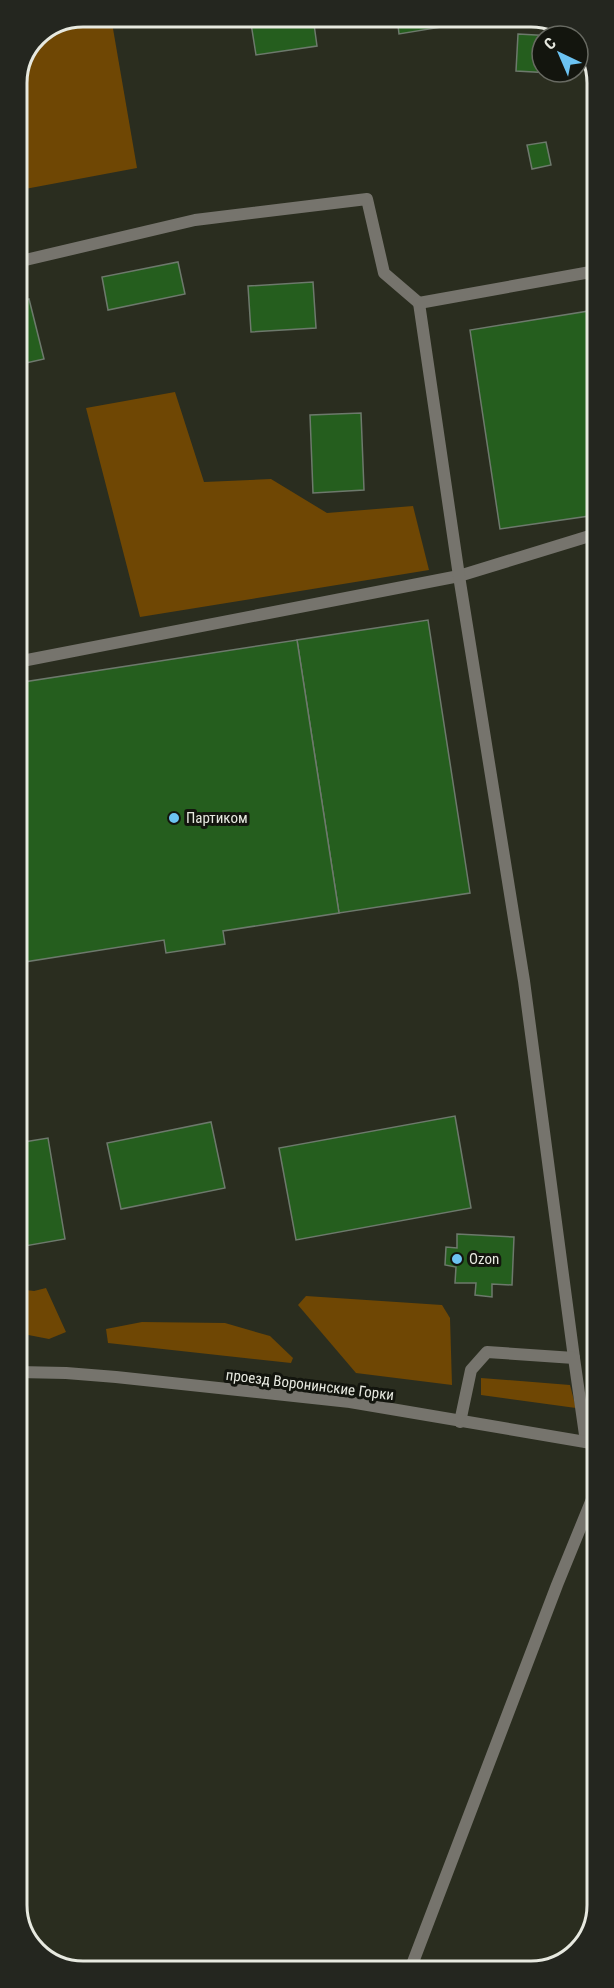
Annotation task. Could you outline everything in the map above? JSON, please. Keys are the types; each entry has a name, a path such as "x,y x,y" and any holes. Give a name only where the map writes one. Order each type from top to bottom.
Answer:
{"street":[{"path":"27,260 195,220 367,199 384,273 419,303 459,576 524,981 574,1358 587,1423"},
{"path":"419,303 587,273"},
{"path":"27,660 459,576 587,537"},
{"path":"460,1422 471,1370 487,1352 574,1358"},
{"name":"проезд Воронинские Горки","path":"27,1372 116,1377 350,1402 587,1442"},
{"path":"413,1961 587,1512"}],"shaded area":[{"path":"113,27 137,168 27,189 28,72 36,52 52,36 72,28"},
{"path":"175,392 204,482 271,479 327,513 413,506 429,570 140,617 86,408"},
{"path":"46,1288 66,1332 49,1339 27,1335 27,1290"},
{"path":"306,1296 442,1305 450,1318 452,1385 356,1373 298,1305"},
{"path":"142,1322 225,1323 270,1336 293,1358 291,1363 108,1343 106,1329"},
{"path":"481,1378 570,1385 576,1408 481,1395"}],"building":[{"path":"252,27 314,27 317,46 256,55"},
{"path":"398,27 442,27 399,34"},
{"path":"518,34 530,35 530,72 516,71"},
{"path":"546,142 551,165 532,169 527,145"},
{"path":"178,262 185,294 108,310 102,277"},
{"path":"313,282 316,328 251,332 248,286"},
{"path":"29,299 44,359 27,363 27,300"},
{"path":"587,311 587,516 500,529 470,330"},
{"path":"361,413 364,490 313,493 310,415"},
{"path":"428,620 470,893 339,913 297,640"},
{"path":"297,640 339,913 223,931 225,944 166,953 164,940 27,962 27,681"},
{"path":"455,1116 471,1208 296,1240 279,1148"},
{"path":"211,1122 225,1188 121,1209 107,1143"},
{"path":"48,1138 65,1239 27,1246 27,1142"},
{"path":"457,1234 514,1237 512,1285 492,1284 492,1297 475,1295 476,1283 455,1283 456,1267 445,1265 446,1247 457,1248"}],"place":[{"name":"Партиком","path":"174,818"},
{"name":"Ozon","path":"457,1259"}]}
